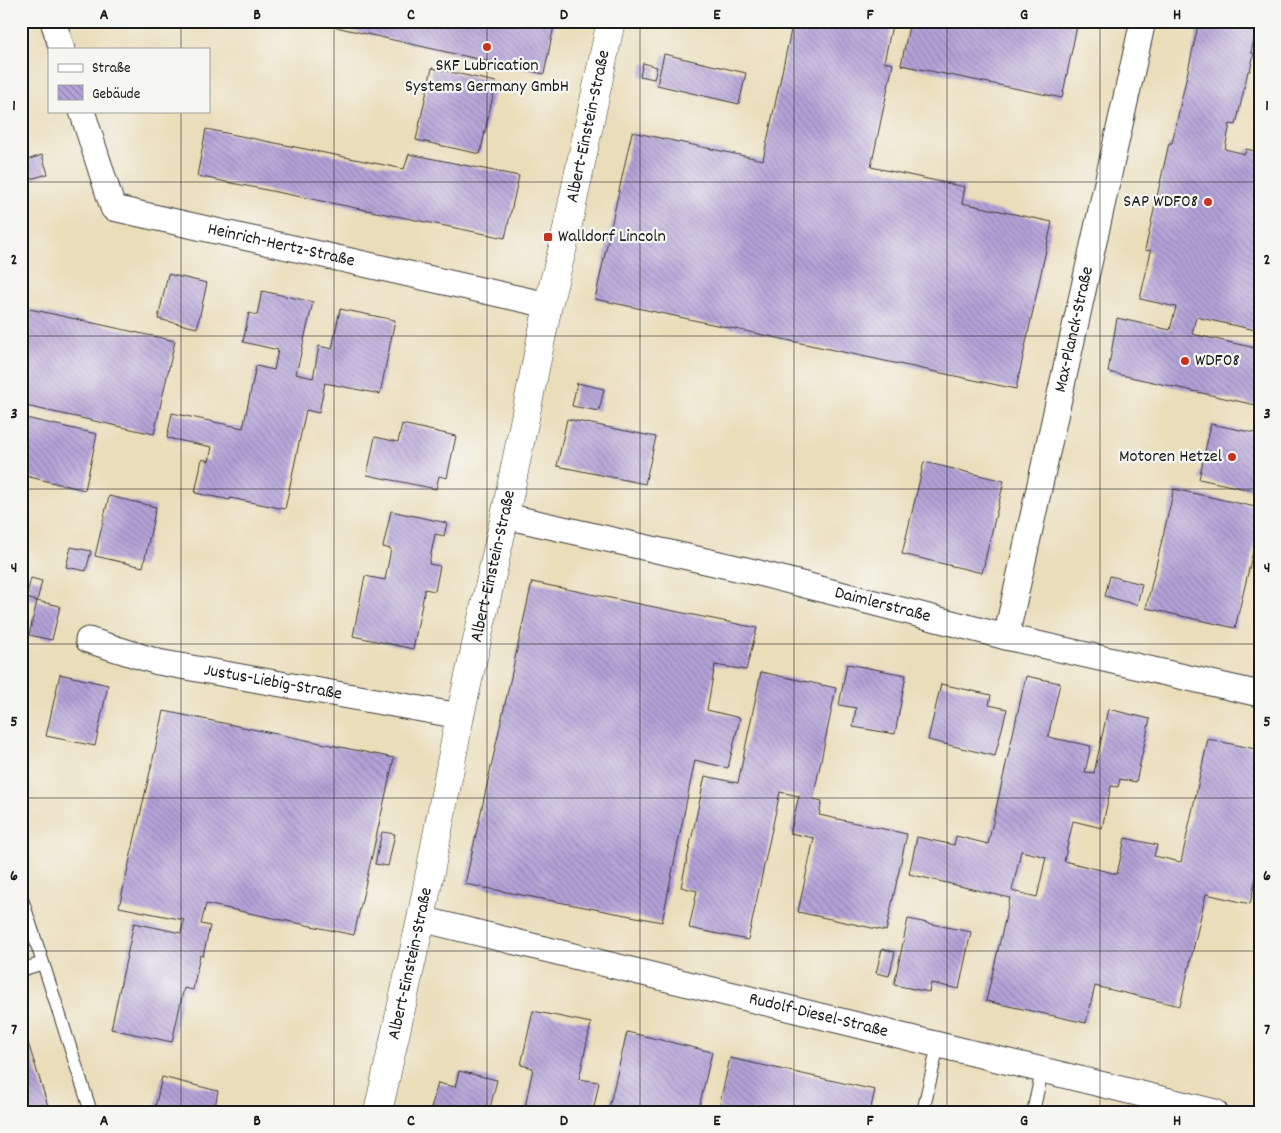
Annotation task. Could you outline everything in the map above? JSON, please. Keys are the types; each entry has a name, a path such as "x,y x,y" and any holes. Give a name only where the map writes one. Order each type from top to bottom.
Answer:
{"street":[{"path":"53,21 62,48"},
{"name":"Albert-Einstein-Straße","path":"378,1112 421,919 460,716 505,516 548,305 564,244 611,21"},
{"name":"Max-Planck-Straße","path":"1006,637 1143,21"},
{"name":"Heinrich-Hertz-Straße","path":"82,112 113,208 548,305"},
{"name":"Daimlerstraße","path":"505,516 759,572 1006,637 1260,694"},
{"name":"Justus-Liebig-Straße","path":"88,640 158,662 460,716"},
{"name":"Rudolf-Diesel-Straße","path":"421,919 1215,1112"}],"lane":[{"path":"21,896 91,1112"},
{"path":"21,970 43,963"},
{"path":"923,1112 938,1045"},
{"path":"1033,1112 1042,1071"}],"building":[{"name":"SKF Lubrication Systems Germany GmbH","path":"309,21 555,21 544,74"},
{"path":"793,21 893,21 884,62 893,64 871,167 965,187 962,203 1052,222 1016,389 595,299 632,132 763,160"},
{"path":"910,21 1078,21 1062,98 901,65"},
{"name":"SAP WDF08","path":"1199,21 1258,21 1251,53 1254,53 1250,71 1248,71 1236,125 1230,124 1225,149 1245,154 1246,149 1260,152 1260,331 1196,317 1192,334 1260,349 1260,406 1108,372 1117,318 1170,330 1176,307 1140,299 1151,251 1145,250 1169,143 1172,143"},
{"path":"664,54 746,73 739,104 657,85"},
{"path":"643,63 657,67 654,79 640,76"},
{"path":"432,68 496,82 480,154 416,140"},
{"path":"206,129 404,169 409,154 519,176 505,238 197,176"},
{"path":"42,155 48,174 23,181 25,186 21,188 21,162"},
{"path":"168,274 207,283 197,328 158,319"},
{"path":"262,291 313,302 296,374 313,378 319,346 332,349 340,309 395,320 380,394 325,383 319,413 306,410 285,509 195,493 202,459 209,461 212,447 167,438 172,413 243,428 256,366 274,370 278,350 243,342 249,313 257,315"},
{"path":"21,307 175,341 154,434 21,405"},
{"path":"577,383 604,389 599,411 572,406"},
{"path":"21,417 97,434 85,490 21,475"},
{"path":"567,419 656,437 645,484 557,466"},
{"path":"402,424 456,436 447,478 439,476 436,489 367,475 375,437 398,442"},
{"name":"Motoren Hetzel","path":"1211,424 1260,434 1260,492 1199,479"},
{"path":"924,462 1004,481 982,573 902,554"},
{"path":"1174,489 1260,508 1260,522 1235,628 1146,608"},
{"path":"109,496 156,507 143,567 95,556"},
{"path":"391,511 447,523 444,536 435,534 429,564 440,566 435,591 425,589 413,649 353,636 365,576 385,580 391,549 383,547"},
{"path":"71,547 91,551 86,571 66,567"},
{"path":"1110,576 1142,584 1137,605 1105,596"},
{"path":"31,578 42,581 37,601 26,598"},
{"path":"532,582 757,628 746,670 715,665 707,710 740,718 728,768 695,760 662,922 465,884"},
{"path":"37,601 60,606 52,640 29,635"},
{"path":"847,664 906,675 895,734 853,727 856,708 839,705"},
{"path":"761,672 836,688 813,799 822,801 819,815 907,834 886,931 798,912 814,838 790,833 799,796 780,792 748,940 689,928 697,891 681,887 705,776 738,783"},
{"path":"60,674 108,685 95,746 46,736"},
{"path":"1026,676 1060,683 1048,737 1091,746 1085,772 1094,773 1108,709 1150,719 1136,782 1120,779 1118,787 1111,786 1102,828 1073,821 1064,861 1117,874 1125,838 1157,845 1154,856 1181,862 1208,739 1260,750 1260,860 1250,904 1206,894 1180,1006 1095,986 1086,1023 986,1001 1010,898 909,874 917,837 954,845 956,836 988,844","holes":["1021,851 1046,857 1037,897 1012,891"]},
{"path":"941,684 991,695 989,705 1007,709 995,756 928,740"},
{"path":"164,711 394,758 354,935 206,904 201,924 210,926 203,956 200,955 193,990 184,988 172,1042 111,1029 134,923 181,933 184,920 119,907"},
{"path":"382,832 395,834 388,866 375,864"},
{"path":"908,919 971,932 959,989 931,983 929,992 894,985"},
{"path":"882,949 895,952 889,976 876,973"},
{"path":"533,1011 591,1023 579,1079 599,1082 593,1112 524,1112 533,1068 521,1065"},
{"path":"22,1024 50,1112 21,1112"},
{"path":"627,1032 712,1052 698,1112 608,1112"},
{"path":"730,1058 875,1090 870,1112 718,1112"},
{"path":"459,1071 497,1080 489,1112 430,1112 438,1083 455,1087"},
{"path":"162,1077 218,1091 214,1112 154,1112"}],"place":[{"name":"SKF Lubrication Systems Germany GmbH","path":"487,47"},
{"name":"SAP WDF08","path":"1208,202"},
{"name":"Walldorf Lincoln","path":"548,237"},
{"name":"WDF08","path":"1185,361"},
{"name":"Motoren Hetzel","path":"1232,457"}]}
